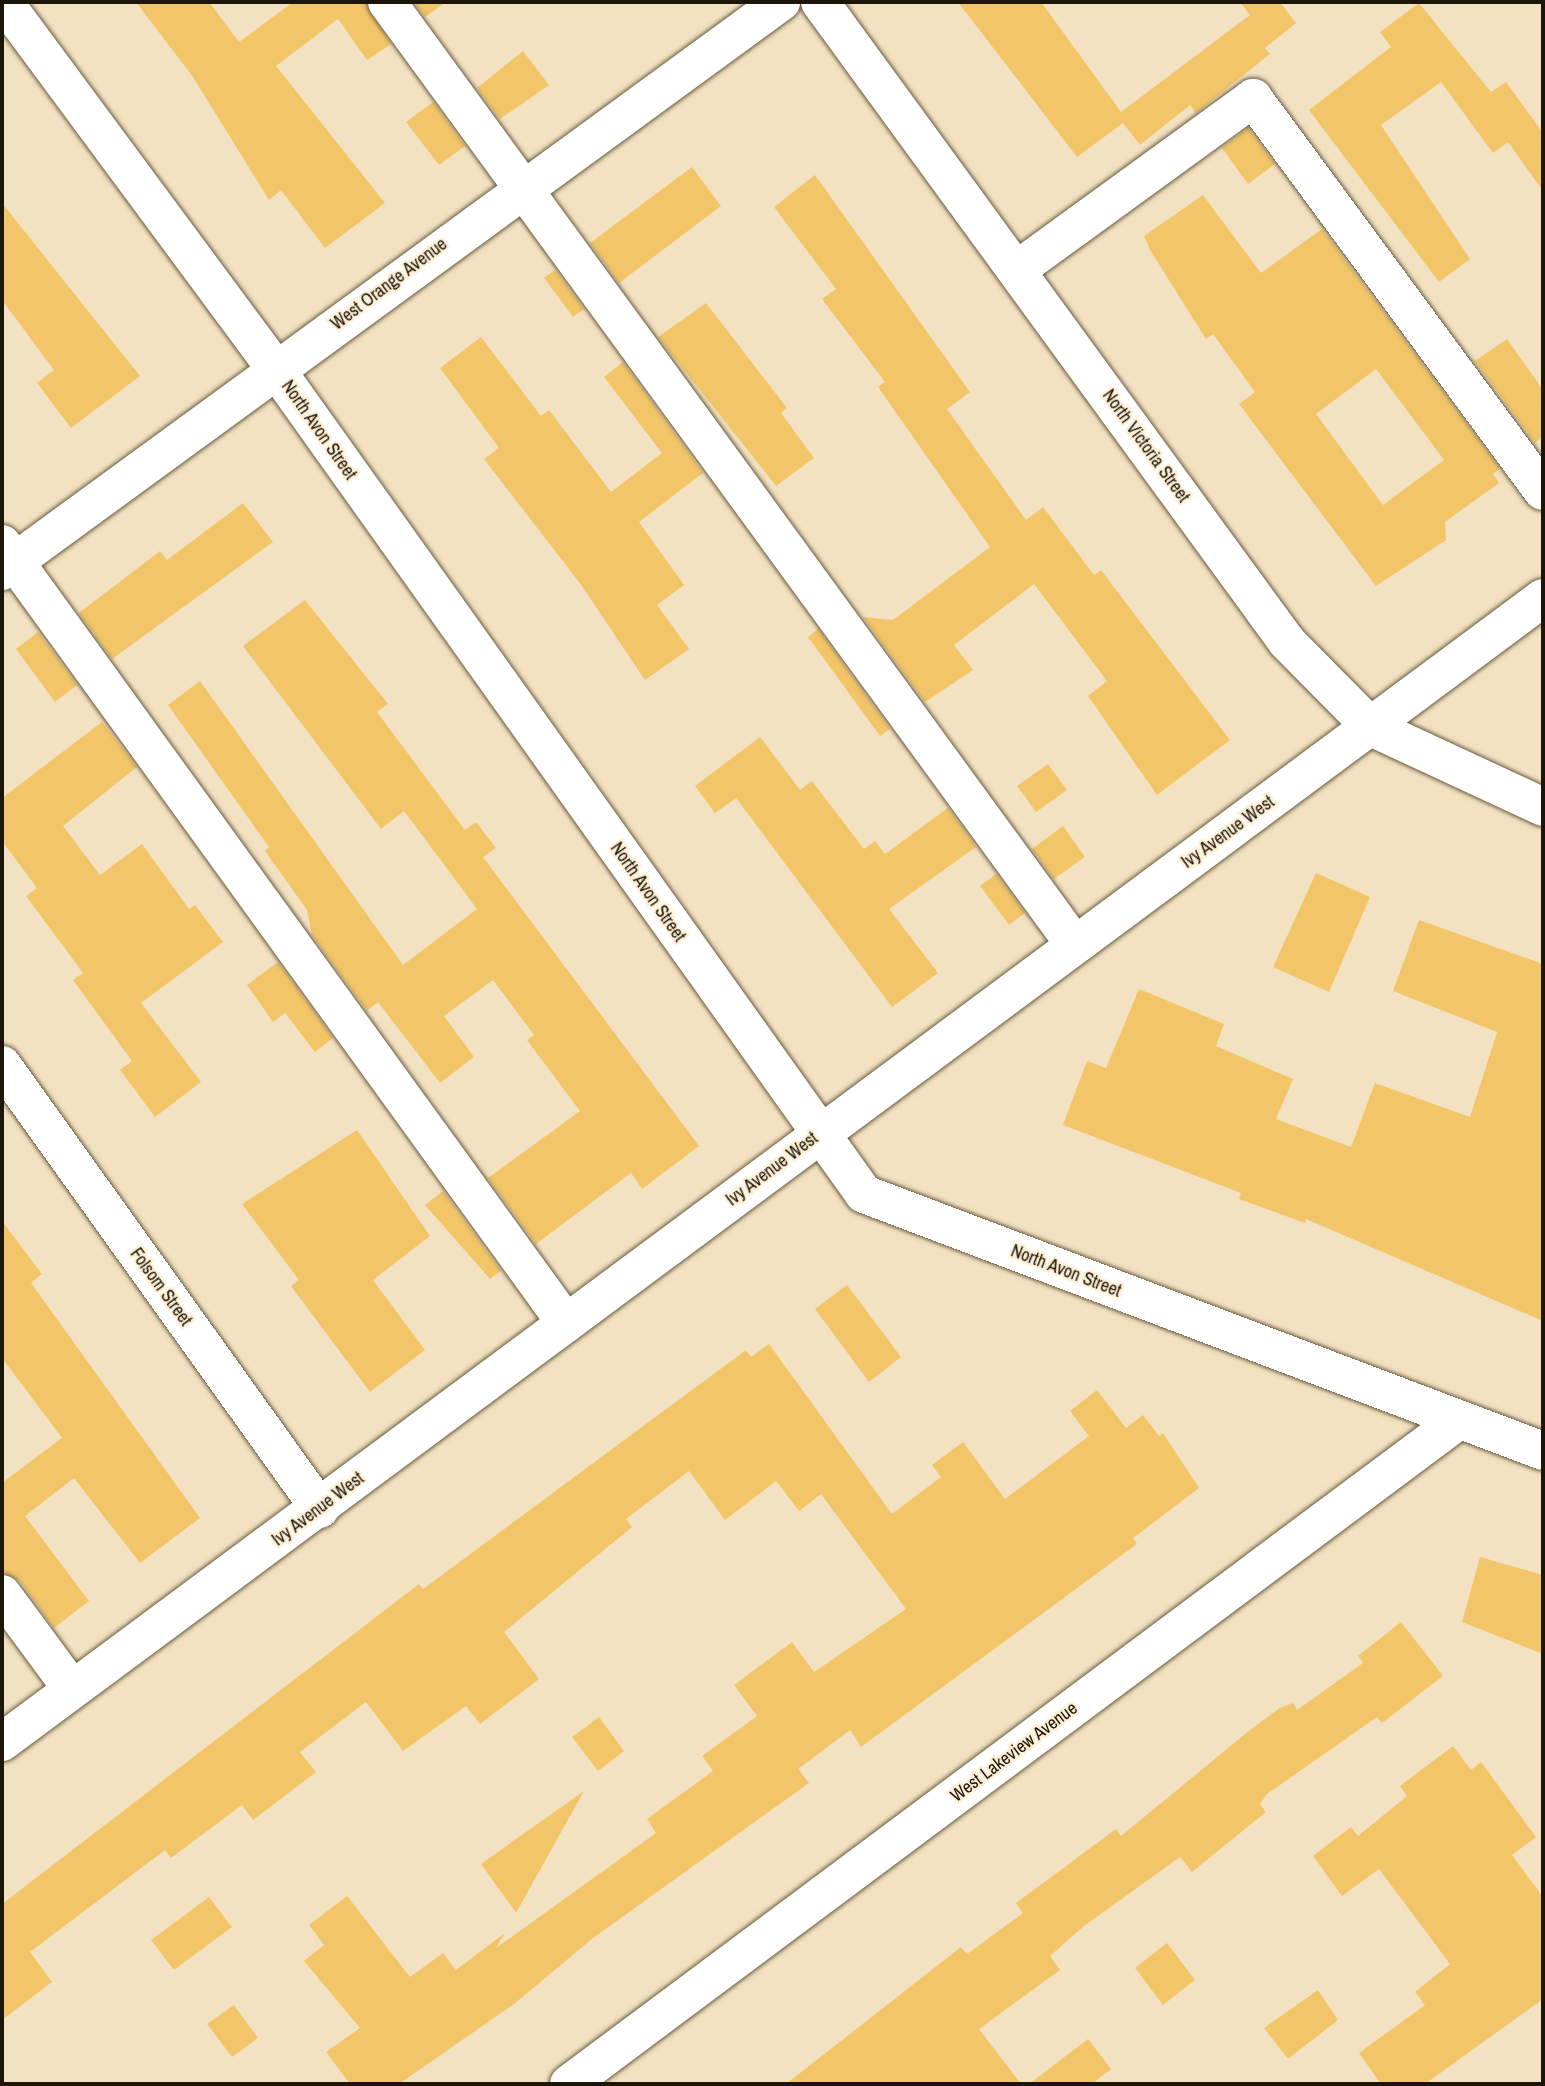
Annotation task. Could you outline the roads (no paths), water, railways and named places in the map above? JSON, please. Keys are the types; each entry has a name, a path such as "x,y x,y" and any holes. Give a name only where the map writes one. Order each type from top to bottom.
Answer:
{"street":[{"name":"North Avon Street","path":"4,2 275,368 864,1194 1543,1451"},
{"path":"387,2 1075,945"},
{"name":"West Orange Avenue","path":"6,559 275,368 522,185 781,2"},
{"name":"North Victoria Street","path":"820,2 1018,269 1287,642 1371,727 1543,807"},
{"path":"1018,269 1253,98 1543,491"},
{"path":"6,559 566,1323"},
{"name":"Ivy Avenue West","path":"2,1742 320,1509 820,1133 1543,598"},
{"name":"Folsom Street","path":"2,1065 320,1509"},
{"name":"West Lakeview Avenue","path":"569,2084 1459,1419"},
{"path":"2,1594 72,1689"}]}
